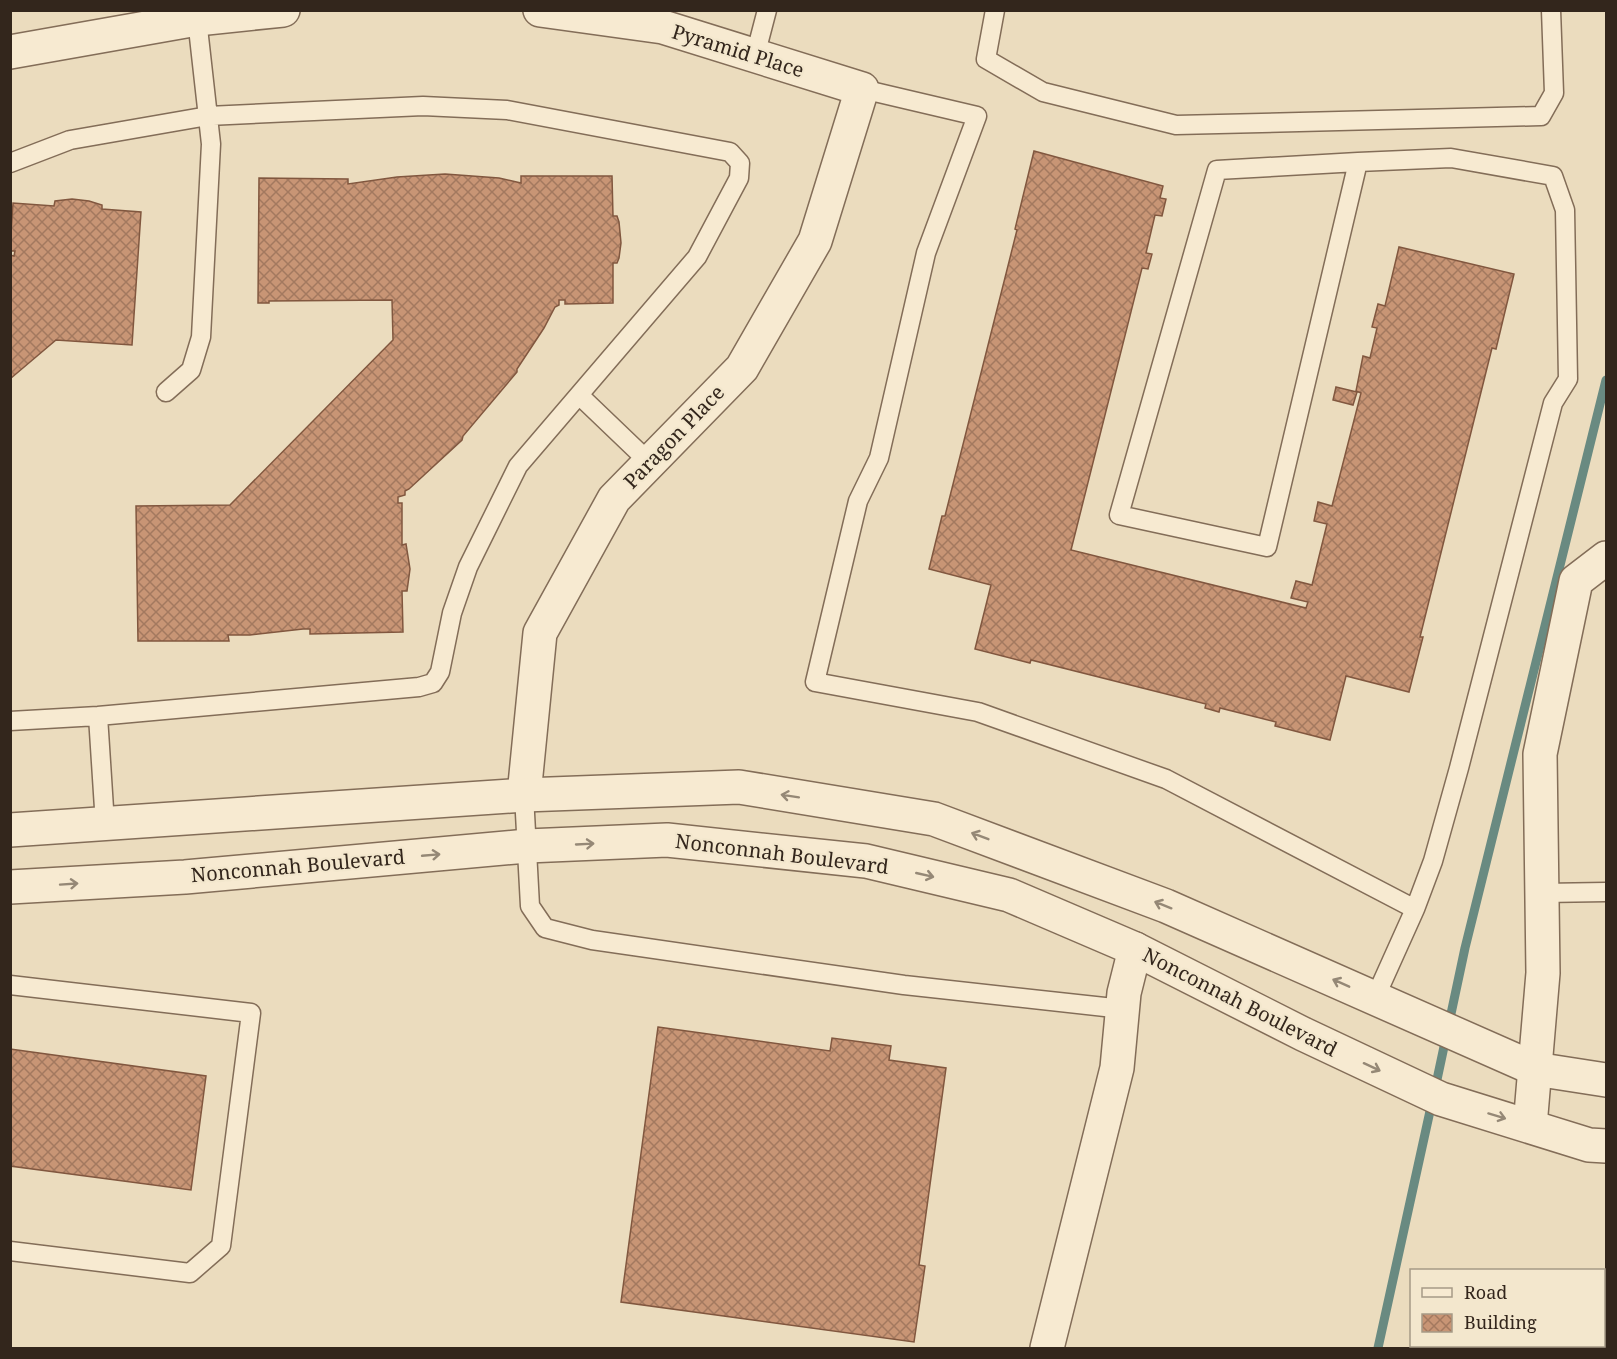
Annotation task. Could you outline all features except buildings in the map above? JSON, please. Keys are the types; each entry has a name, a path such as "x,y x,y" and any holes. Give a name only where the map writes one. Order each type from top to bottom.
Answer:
{"street":[{"path":"10,52 197,19 283,10"},
{"name":"Pyramid Place","path":"540,10 663,27 862,90"},
{"name":"Paragon Place","path":"524,795 540,633 614,500 742,368 815,241 862,90"},
{"path":"1530,1126 1543,973 1540,754 1576,581 1606,558"},
{"path":"10,830 524,795 739,787 934,819 1166,906 1535,1068 1606,1080"},
{"name":"Nonconnah Boulevard","path":"10,887 186,877 527,846 667,840 866,861 1009,895 1135,949 1303,1034 1430,1094 1589,1145 1606,1146"},
{"path":"1047,1348 1118,1068 1124,993 1135,949"}],"lane":[{"path":"755,56 767,10"},
{"path":"995,10 986,59 1043,92 1176,125 1541,116 1554,93 1551,10"},
{"path":"166,392 191,370 201,336 211,144 197,19"},
{"path":"862,90 977,116 926,253 879,458 858,501 815,682 978,712 1167,779 1415,909"},
{"path":"10,163 70,140 208,116 423,106 507,110 730,152 740,163 739,178 697,258 518,466 468,567 452,613 440,672 433,683 419,687 10,722"},
{"path":"1358,162 1267,547 1119,515 1216,170 1358,162 1450,158 1553,176 1566,210 1568,379 1553,403 1433,861 1415,909 1375,998"},
{"path":"579,394 650,462"},
{"path":"98,716 105,824"},
{"path":"524,795 530,906 545,928 592,940 904,985 1123,1009"},
{"path":"1542,893 1606,892"},
{"path":"10,985 251,1013 221,1246 190,1273 10,1251"}],"waterway":[{"path":"1435,1089 1465,948 1606,380"},
{"path":"1378,1348 1432,1102"}]}
